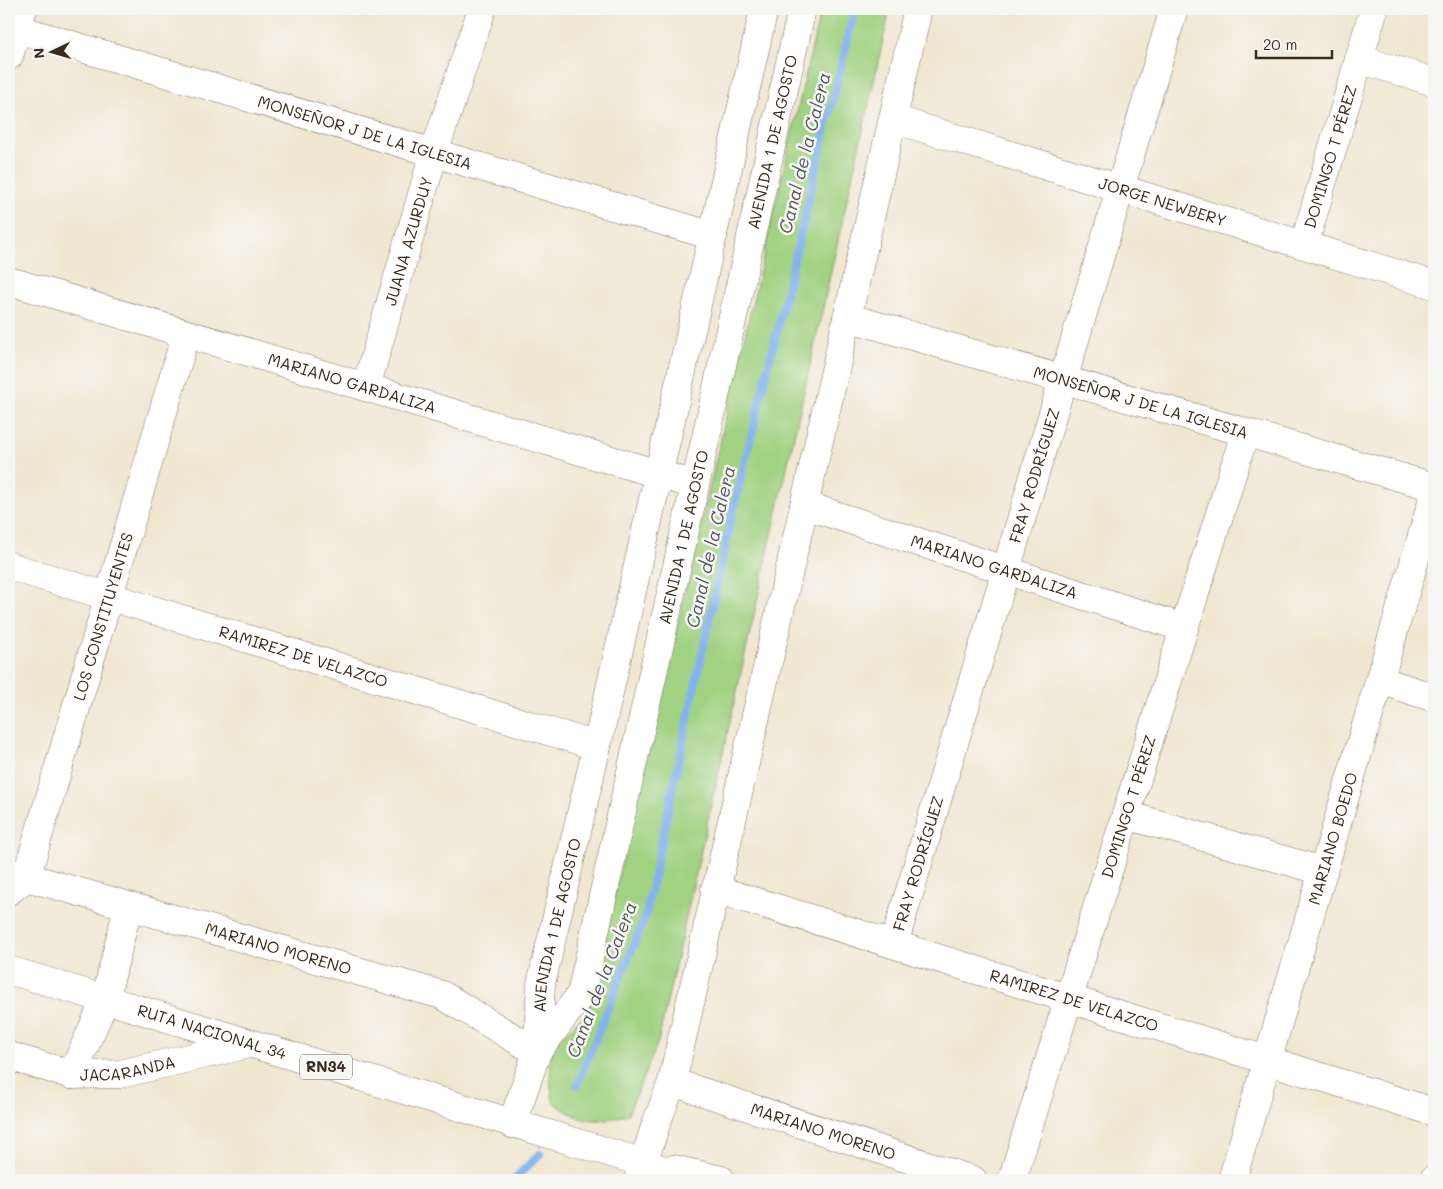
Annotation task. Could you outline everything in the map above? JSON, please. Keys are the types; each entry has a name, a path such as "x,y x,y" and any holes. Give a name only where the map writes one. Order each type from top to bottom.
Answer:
{"main road":[{"name":"JUANA AZURDUY","path":"366,387 434,153 482,9"},
{"name":"AVENIDA 1 DE AGOSTO","path":"512,1124 536,1052 541,984 597,746 764,9"},
{"name":"AVENIDA 1 DE AGOSTO","path":"536,1052 581,994 802,9"},
{"path":"641,1172 672,1082 918,9"},
{"name":"FRAY RODRÍGUEZ","path":"894,944 1174,9"},
{"name":"DOMINGO T PÉREZ","path":"1304,246 1374,9"},
{"name":"MONSEÑOR J DE LA IGLESIA","path":"21,19 434,153 713,236"},
{"path":"9,56 21,19"},
{"path":"1359,59 1434,82"},
{"name":"JORGE NEWBERY","path":"893,119 1434,285"},
{"name":"MARIANO GARDALIZA","path":"9,280 695,485"},
{"name":"MONSEÑOR J DE LA IGLESIA","path":"847,318 1434,487"},
{"name":"LOS CONSTITUYENTES","path":"14,880 108,596 186,334"},
{"name":"DOMINGO T PÉREZ","path":"1012,1180 1245,432"},
{"name":"MARIANO BOEDO","path":"1232,1180 1434,496"},
{"name":"MARIANO GARDALIZA","path":"804,505 1184,628"},
{"name":"RAMIREZ DE VELAZCO","path":"9,566 597,746"},
{"path":"1380,680 1434,698"},
{"path":"1126,815 1323,871"},
{"name":"MARIANO MORENO","path":"14,880 128,906 442,995 536,1052"},
{"name":"RAMIREZ DE VELAZCO","path":"715,889 1434,1112"},
{"path":"72,1075 105,1000 128,906"},
{"name":"RUTA NACIONAL 34","path":"9,970 512,1124 641,1172 690,1180"},
{"name":"JACARANDA","path":"9,1056 72,1075 120,1074 249,1044"},
{"name":"MARIANO MORENO","path":"672,1082 974,1180"},
{"name":"RUTA NACIONAL 34","path":"641,1172 721,1180"}],"green space":[{"path":"821,9 890,9 658,1042 628,1114 607,1119 589,1120 572,1114 553,1102 550,1079 552,1046 587,1013"}],"waterway":[{"name":"Canal de la Calera","path":"577,1085 645,917 731,520 855,9"},
{"name":"Canal de la Calera","path":"513,1180 540,1154"}]}
